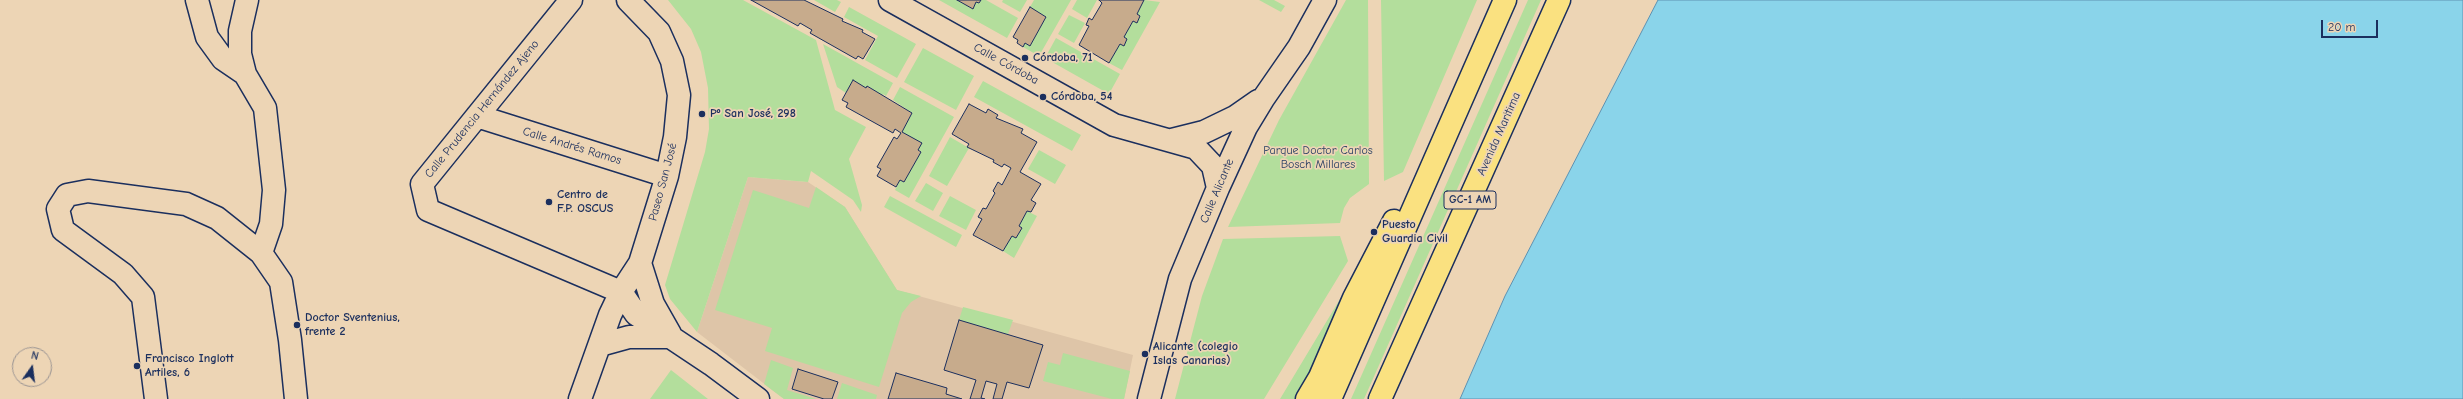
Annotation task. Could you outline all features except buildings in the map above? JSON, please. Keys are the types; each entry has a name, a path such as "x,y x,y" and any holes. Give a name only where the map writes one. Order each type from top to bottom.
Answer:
{"highway":[{"path":"1330,399 1505,0"},
{"name":"Avenida Maritima","path":"1380,399 1559,0"},
{"path":"1307,399 1320,377 1354,298 1401,208 1437,155"}],"street":[{"path":"197,0 207,37 223,59 246,74"},
{"path":"247,0 240,31 240,54 246,74 265,108 274,190 271,224 261,253"},
{"name":"Calle Prudencia Hernández Ajeno","path":"570,0 422,184 428,210 621,292"},
{"name":"Paseo San José","path":"580,399 621,292 640,263 667,176 675,137 680,95 673,68 659,32 628,0"},
{"name":"Calle Córdoba","path":"890,0 1114,125 1168,141 1200,140 1220,134 1225,136 1230,150"},
{"path":"1263,98 1272,69 1312,0"},
{"name":"Calle Alicante","path":"1149,399 1180,279 1218,188 1230,150 1263,98 1299,47 1325,0"},
{"name":"Calle Córdoba","path":"1200,140 1263,98"},
{"name":"Calle Andrés Ramos","path":"477,116 667,176"},
{"path":"1200,140 1213,166 1218,188"},
{"path":"156,399 143,297 123,274 63,230 58,209 67,195 88,191 186,204 218,218 261,253 280,282 290,340 296,399"},
{"path":"640,263 653,304 672,337"},
{"path":"621,292 636,314 672,337 758,399"},
{"path":"600,345 629,337 672,337"}],"shaded area":[{"path":"748,177 808,182 845,207 897,290 1133,355 1124,399 784,399 697,332"}],"green space":[{"path":"668,0 743,0 816,40 835,110 866,127 849,159 862,205 861,212 853,200 811,171 808,182 748,177 697,332 670,299 665,285 705,152 709,129 708,88 701,52 691,29"},
{"path":"814,0 837,0 841,2 835,12"},
{"path":"939,0 957,0 972,9 976,2 979,3 981,0 986,0 1018,18 1007,38"},
{"path":"1003,0 1027,0 1020,12 1002,2"},
{"path":"1034,0 1071,0 1039,56 1023,47 1025,43 1030,46 1046,17 1030,7"},
{"path":"1077,0 1097,0 1087,18 1072,9"},
{"path":"1144,0 1160,2 1122,70 1109,63 1120,44 1124,46 1127,39 1124,37 1133,21 1137,23 1140,16 1137,14"},
{"path":"1259,0 1274,0 1285,6 1281,12"},
{"name":"Parque Doctor Carlos Bosch Millares","path":"1346,0 1368,0 1369,184 1350,198 1344,208 1340,223 1228,227 1279,120"},
{"path":"1381,0 1477,0 1403,172 1384,181"},
{"path":"1528,0 1541,0 1364,399 1351,399"},
{"path":"849,7 916,44 897,78 865,60 878,36 844,17"},
{"path":"1069,15 1085,23 1074,43 1058,34"},
{"path":"1056,38 1120,74 1109,94 1045,58"},
{"path":"823,44 893,83 886,96 883,94 882,96 868,86 866,88 853,80 846,93 837,87"},
{"path":"923,48 974,76 956,110 904,82"},
{"path":"983,81 1081,135 1072,151 974,97"},
{"path":"900,87 954,117 909,198 895,190 900,180 904,182 921,152 902,132 912,113 893,100"},
{"path":"950,137 969,148 947,186 929,176"},
{"path":"1039,150 1066,165 1055,184 1028,169"},
{"path":"926,183 943,193 933,211 915,201"},
{"path":"816,187 845,207 897,290 921,296 911,302 902,313 879,387 765,351 772,328 715,310 753,190 809,208"},
{"path":"890,196 962,235 956,247 884,207"},
{"path":"950,196 976,210 966,230 939,216"},
{"path":"1027,211 1037,216 1014,258 1003,251 1012,236 1016,238 1022,228 1019,226"},
{"path":"1340,236 1348,261 1264,399 1175,399 1202,296 1223,239"},
{"path":"1352,279 1300,399 1280,399"},
{"path":"963,307 1013,320 1008,334 959,320"},
{"path":"1063,353 1130,371 1124,399 1112,399 1043,381 1048,362 1060,365"},
{"path":"771,360 793,368 787,390 816,399 784,399 764,384"},
{"path":"671,370 708,399 650,399"},
{"path":"842,383 877,395 876,399 837,399"}],"water":[{"path":"1658,0 2463,0 2463,399 1460,399 1505,296"}],"place":[{"name":"Córdoba, 71","path":"1025,58"},
{"name":"Córdoba, 54","path":"1043,97"},
{"name":"Pº San José, 298","path":"702,114"},
{"name":"Centro de F.P. OSCUS","path":"549,202"},
{"name":"Puesto Guardia Civil","path":"1374,232"},
{"name":"Doctor Sventenius, frente 2","path":"297,325"},
{"name":"Alicante (colegio Islas Canarias)","path":"1145,354"},
{"name":"Francisco Inglott Artiles, 6","path":"137,366"}]}
